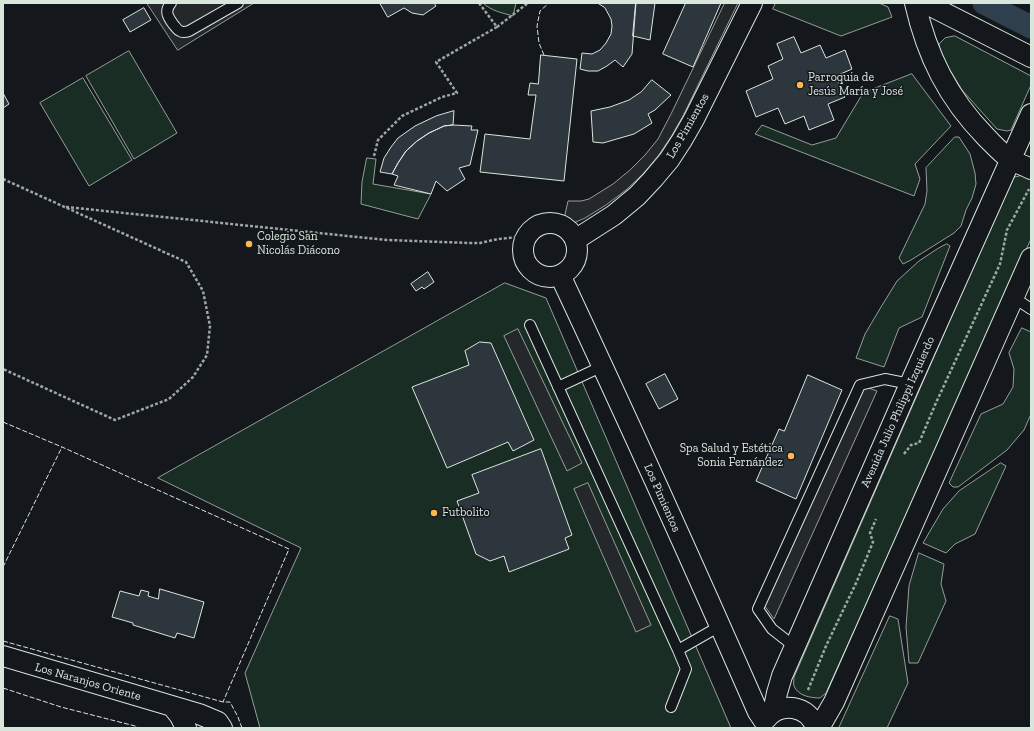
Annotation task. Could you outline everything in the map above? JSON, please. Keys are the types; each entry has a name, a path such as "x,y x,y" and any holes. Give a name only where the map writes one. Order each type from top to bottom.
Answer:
{"street":[{"name":"Los Pimientos","path":"575,240 614,215 637,196 668,160 694,119 752,3"},
{"path":"915,3 926,46 949,91 962,110 977,128 1011,160 1031,169"},
{"path":"925,3 1031,57"},
{"name":"Avenida Julio Philippi Izquierdo","path":"766,720 782,676 910,384 1031,114"},
{"path":"549,223 565,227 575,240 577,257 574,265 560,276 541,276 533,271 527,264 524,254 524,245 528,236 540,225 549,223"},
{"path":"819,728 834,702 1031,258"},
{"name":"Los Pimientos","path":"560,276 758,712 766,720"},
{"name":"Los Naranjos Oriente","path":"3,656 199,714 218,722 222,728"},
{"path":"173,707 180,716 186,728"},
{"path":"766,720 779,709 786,707 794,708 800,710 811,718 816,728"}],"lane":[{"path":"171,3 168,6 168,16 178,30 185,32 238,3"},
{"path":"1014,297 1031,310"},
{"path":"530,325 686,669 671,707"},
{"path":"558,387 602,366"},
{"path":"795,647 772,629 758,609 860,385 885,379 910,384"},
{"path":"678,650 720,626"}],"path":[{"path":"479,3 497,27"},
{"path":"374,156 378,140 402,116 442,97 457,93 436,62 497,27 528,3"},
{"path":"3,179 186,262 203,291 210,326 207,354 193,377 169,399 115,420 3,369"},
{"path":"901,458 911,445 919,443 1000,264 1007,230 1031,185"},
{"path":"64,207 387,240 480,243 498,239 528,236"},
{"path":"800,710 826,646 874,542 870,533 879,513"}],"green space":[{"path":"483,3 516,3 513,16 493,10"},
{"path":"776,3 879,3 888,7 892,17 841,36 773,9"},
{"path":"955,36 1031,76 1031,85 1011,130 1007,131 997,129 962,90 939,52 939,44 945,38"},
{"path":"129,51 177,133 134,159 86,76"},
{"path":"912,74 951,126 915,164 920,179 914,196 755,134 762,125 812,145 836,138 863,93"},
{"path":"83,78 132,160 89,186 40,103"},
{"path":"955,137 959,137 970,154 976,184 961,226 954,233 903,264 899,258 925,204 927,191 926,168"},
{"path":"367,158 376,159 373,184 431,194 418,219 361,204 362,182"},
{"path":"1024,175 1031,177 1031,239 826,693 820,698 805,696 796,689 794,685 794,677 1012,178"},
{"path":"947,244 950,246 922,317 899,328 884,367 856,358 865,334 897,281 919,261"},
{"name":"Futbolito","path":"505,283 546,298 731,728 260,728 245,673 301,548 158,478"},
{"path":"1022,328 1031,332 1031,414 1024,430 1007,450 958,487 953,487 949,483 981,414 1003,404 1013,387 1014,369 1009,353"},
{"path":"1001,463 1006,466 975,534 955,544 946,553 923,543 943,509 959,491"},
{"path":"919,553 944,564 941,584 946,601 918,663 909,663 906,627 909,586"},
{"path":"890,616 898,619 908,683 887,728 839,728"}],"shaded area":[{"path":"147,3 254,3 178,50"},
{"path":"725,3 738,3 683,116 658,156 643,174 626,190 606,205 585,218 562,228 568,201 581,201 589,199 613,184 645,155 658,139"},
{"path":"518,329 582,463 567,471 504,336"},
{"path":"863,386 877,391 774,619 764,605"},
{"path":"588,483 651,625 636,632 574,489"}],"building":[{"path":"380,3 434,3 436,6 423,15 412,13 404,8 388,17"},
{"path":"598,3 636,3 632,54 623,67 615,60 598,71 588,71 580,69 582,53 592,54 600,50 611,34 611,19 605,8"},
{"path":"636,3 655,3 650,40 633,36"},
{"path":"686,3 721,3 693,67 663,54"},
{"path":"144,8 151,20 130,32 123,20"},
{"name":"Parroquia de Jesús María y José","path":"794,37 801,53 820,45 826,58 845,50 852,69 836,76 845,97 828,104 834,120 809,130 804,116 785,124 778,108 756,117 746,91 773,79 768,66 783,59 777,44"},
{"path":"541,55 577,59 564,181 480,172 485,134 530,139 536,95 528,95 530,83 538,84"},
{"path":"652,80 671,95 655,110 648,114 652,123 634,134 603,143 593,142 591,111 610,107 629,100 641,92"},
{"path":"3,93 9,104 3,108"},
{"path":"454,111 453,125 444,126 417,141 406,151 392,174 380,172 384,158 398,138 415,126 436,116"},
{"path":"444,126 472,126 471,130 478,130 470,165 459,168 465,179 447,191 436,181 431,194 394,185 398,176 392,174 406,151 429,133"},
{"path":"428,272 434,282 424,289 422,287 416,291 411,284"},
{"path":"480,342 491,343 534,440 513,451 508,442 447,468 412,387 469,365 465,351"},
{"path":"665,374 678,399 659,409 646,384"},
{"name":"Spa Salud y Estética Sonia Fernández","path":"808,375 842,390 796,499 756,481 779,429 784,431"},
{"path":"541,449 572,535 565,538 569,549 509,572 504,556 490,561 476,554 457,501 479,493 472,475"},
{"path":"160,589 204,602 194,638 177,633 175,638 112,617 120,591 139,596 141,590 149,592 148,596 158,599"}],"waterway":[{"path":"984,3 1031,27"}],"fence":[{"path":"544,55 539,43 537,26 540,11 549,3"},
{"path":"3,422 289,549 223,702"},
{"path":"3,567 62,447"},
{"path":"3,641 223,702 230,702 242,728"},
{"path":"3,688 61,707 139,728"}],"place":[{"name":"Parroquia de Jesús María y José","path":"800,85"},
{"name":"Colegio San Nicolás Diácono","path":"249,244"},
{"name":"Spa Salud y Estética Sonia Fernández","path":"791,456"},
{"name":"Futbolito","path":"434,513"}]}
